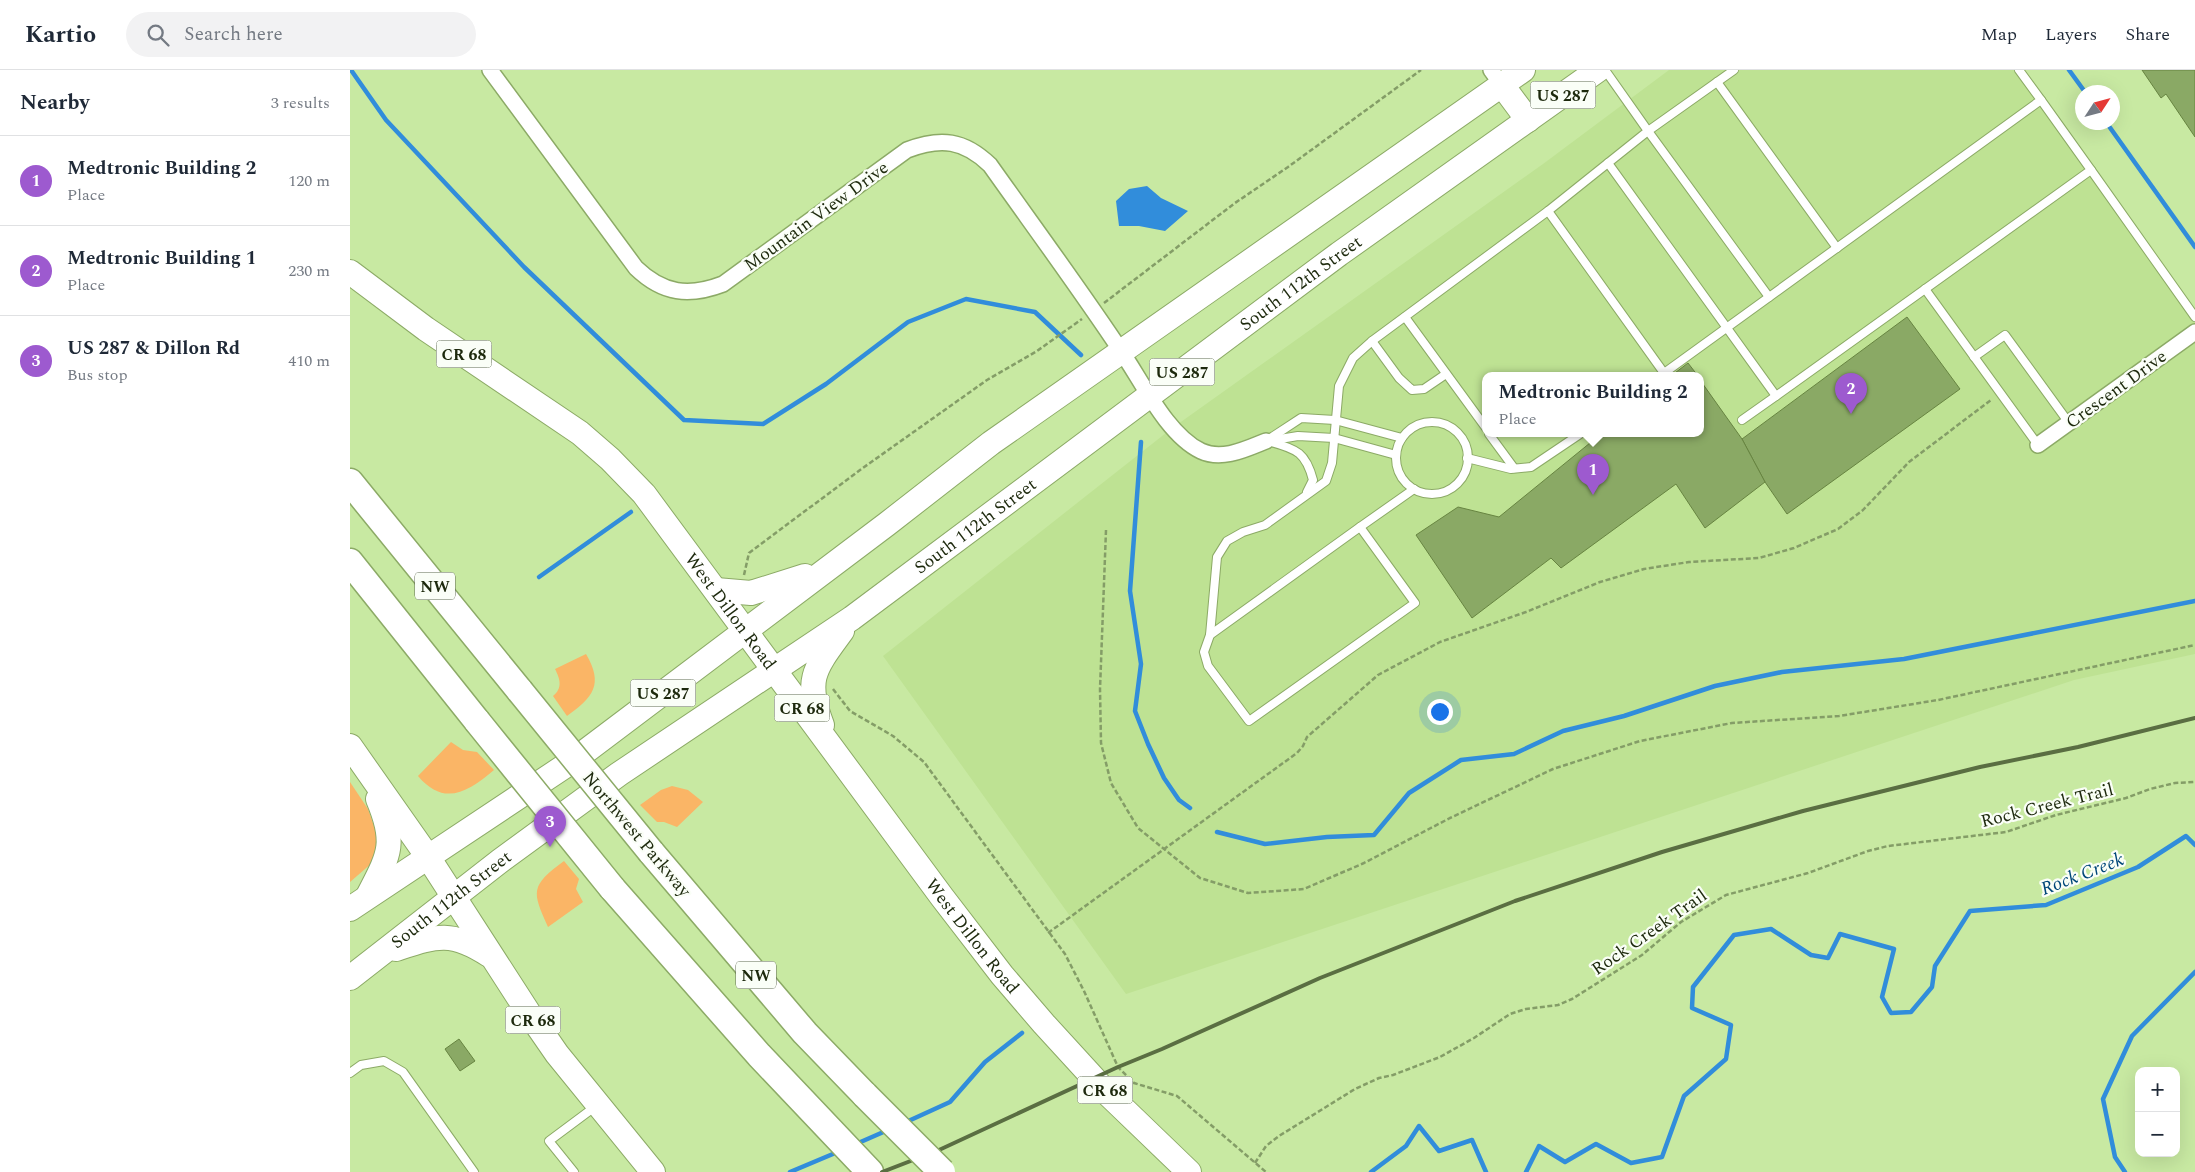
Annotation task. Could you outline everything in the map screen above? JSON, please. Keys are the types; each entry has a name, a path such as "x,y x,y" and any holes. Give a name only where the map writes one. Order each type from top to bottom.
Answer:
{"highway":[{"name":"Northwest Parkway","path":"350,482 651,852 805,1033 942,1172"},
{"path":"350,562 612,888 816,1117 870,1172"}],"main road":[{"name":"US 287","path":"359,904 576,758 991,443 1121,351 1159,327 1497,78 1523,70"},
{"name":"South 112th Street","path":"350,978 508,855 619,774 852,618 1339,254 1598,70"},
{"path":"1497,78 1528,120"},
{"name":"West Dillon Road","path":"350,272 426,329 580,433 610,458 644,494 942,897 1014,989 1104,1090 1189,1172"},
{"path":"716,590 751,593 826,569"},
{"path":"830,745 817,711 812,688 816,669 852,618"},
{"path":"350,746 374,789 387,820 391,839 388,856 359,904"},
{"name":"CR 68","path":"350,746 428,857 535,1023 653,1172"},
{"path":"382,954 424,940 441,937 458,938 493,957"}],"street":[{"name":"Mountain View Drive","path":"490,70 636,268 649,281 677,292 706,290 723,284 908,150 935,141 950,142 977,153 990,165 1121,351 1149,396 1180,436 1206,453 1219,454 1236,452 1266,441"},
{"name":"Crescent Drive","path":"2038,445 2195,332"}],"lane":[{"path":"1605,70 1769,297"},
{"path":"1360,527 1415,603 1249,721 1208,666 1204,652 1210,635 1217,557 1227,541 1243,532 1265,525 1326,481 1332,463 1339,386 1353,358 1405,316 1548,211 1648,131 1734,70"},
{"path":"2019,70 2195,317"},
{"path":"1717,82 1837,248"},
{"path":"1666,372 2041,100"},
{"path":"1608,163 1776,396"},
{"path":"1742,420 2091,170"},
{"path":"1548,211 1660,372"},
{"path":"1925,289 2038,445"},
{"path":"1405,316 1482,423"},
{"path":"1974,357 2005,335 2069,422"},
{"path":"1372,341 1399,378 1412,390 1424,389 1446,374"},
{"path":"1266,441 1301,418 1335,420 1402,438"},
{"path":"1432,422 1444,424 1454,430 1462,439 1468,458 1464,473 1458,483 1448,490 1437,494 1425,494 1405,482 1398,472 1396,455 1402,438 1410,429 1420,424 1432,422"},
{"path":"1266,441 1298,436 1334,438 1396,455"},
{"path":"1491,437 1514,468"},
{"path":"1468,458 1514,468 1531,466 1575,437"},
{"path":"1266,441 1293,448 1309,464 1313,480 1305,496"},
{"path":"1210,635 1414,489"},
{"path":"350,1073 361,1065 384,1061 403,1072 474,1172"},
{"path":"574,1172 549,1141 598,1104"}],"path":[{"path":"744,579 749,553 860,470 987,380 1066,331 1235,202 1288,167 1421,70"},
{"path":"1048,933 1297,753 1304,746 1307,737 1378,675 1413,655 1440,642 1526,612 1600,582 1644,569 1689,562 1759,558 1794,548 1838,529 1863,510 1909,462 2000,394"},
{"path":"1106,530 1100,690 1101,743 1111,783 1138,828 1200,878 1248,893 1304,888 1364,863 1450,818 1553,769 1640,741 1732,723 1839,716 1938,700 2195,645"},
{"path":"814,678 823,679 850,711 894,736 924,762 1065,954 1118,1066 1134,1084 1177,1096 1266,1172"},
{"name":"Rock Creek Trail","path":"1255,1162 1266,1146 1279,1136 1355,1089 1379,1078 1440,1057 1474,1038 1510,1014 1526,1009 1558,1005 1572,999 1642,955 1689,917 1726,895 1808,873 1868,851 1888,846 2006,832 2056,815 2126,798 2150,789 2175,783 2195,782"}],"shaded area":[{"path":"1669,70 2024,70 2195,310 2195,654 2074,680 1126,994 883,656 1171,429 1543,164"},
{"path":"586,654 594,674 593,690 583,703 567,716 553,696 558,690 560,683 555,669"},
{"path":"451,742 463,750 477,752 494,770 475,785 456,793 447,794 428,786 418,776"},
{"path":"350,782 368,809 378,837 372,863 350,882"},
{"path":"672,786 688,790 703,802 677,827 664,822 657,822 640,805 661,790"},
{"path":"564,861 579,879 576,889 583,902 548,927 539,905 537,890 545,877"}],"water":[{"path":"1147,186 1161,198 1188,211 1165,231 1139,226 1119,226 1116,201 1129,189"}],"building":[{"path":"2142,70 2195,70 2195,137 2166,94 2161,98"},
{"path":"1907,317 1960,389 1787,514 1765,482 1742,439"},
{"path":"1688,363 1695,372 1676,372"},
{"path":"1704,386 1742,439 1765,482 1705,528 1676,484 1561,568 1551,558 1472,618 1416,535 1458,507 1499,517 1597,437 1704,437"},
{"path":"459,1039 475,1061 460,1071 445,1049"}],"waterway":[{"path":"351,70 386,120 524,267 684,420 763,424 826,384 908,322 966,299 1035,312 1081,355"},
{"path":"2069,70 2080,85"},
{"path":"2112,130 2195,247"},
{"path":"1141,442 1130,591 1141,664 1135,711 1164,778 1179,800 1190,808"},
{"path":"539,577 631,512"},
{"path":"1217,832 1265,844 1327,837 1374,835 1409,793 1461,760 1514,754 1563,731 1624,716 1715,686 1782,672 1904,659 2195,601"},
{"name":"Rock Creek","path":"1526,1172 1539,1146 1565,1162 1596,1144 1631,1163 1662,1157 1684,1096 1726,1059 1731,1025 1692,1008 1693,987 1734,935 1771,929 1811,955 1828,958 1840,934 1894,949 1882,997 1891,1013 1911,1012 1932,987 1935,966 1970,911 2046,905 2138,867 2186,836 2195,845"},
{"path":"2125,1172 2115,1157 2103,1099 2132,1036 2195,972"},
{"path":"904,1123 950,1102 985,1062 1022,1033"},
{"name":"Rock Creek","path":"1371,1172 1406,1146 1419,1126 1439,1151 1472,1140 1486,1172"},
{"path":"856,1144 888,1130"},
{"path":"790,1172 840,1151"}],"railway":[{"path":"882,1172 939,1150 1118,1067 1320,978 1515,901 1662,852 1803,811 1980,767 2078,747 2195,718"}],"place":[{"name":"Medtronic Building 1","path":"1851,414"},
{"name":"Medtronic Building 2","path":"1593,495"},
{"name":"US 287 & Dillon Rd","path":"550,847"}]}
